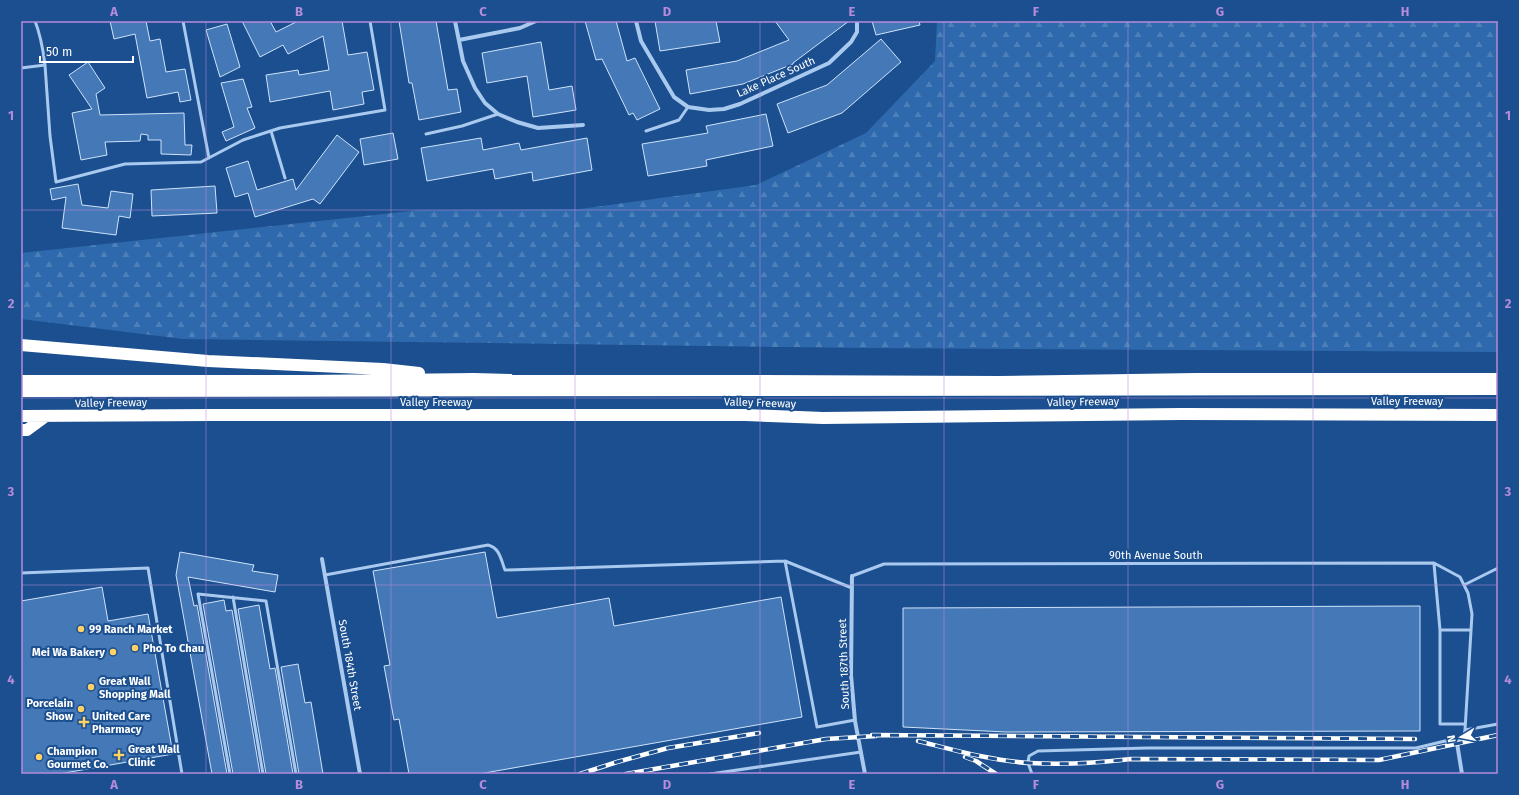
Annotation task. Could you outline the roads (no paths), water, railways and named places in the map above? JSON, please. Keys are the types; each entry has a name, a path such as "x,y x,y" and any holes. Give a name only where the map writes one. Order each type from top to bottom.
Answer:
{"highway":[{"path":"21,345 208,361 383,369 474,379"},
{"name":"Valley Freeway","path":"21,381 309,381 474,379 999,382 1196,379 1498,379"},
{"path":"21,391 1498,389"},
{"name":"Valley Freeway","path":"21,416 746,415 823,418 1181,414 1498,415"},
{"path":"21,430 27,430 46,416"}],"street":[{"path":"455,21 463,60 475,88 485,103 498,114 517,122 538,128 584,125"},
{"path":"459,40 520,28 536,21"},
{"path":"636,21 641,41 674,97 688,107"},
{"name":"Lake Place South","path":"688,107 709,110 724,109 740,104 829,63 851,42 857,32 858,21"},
{"name":"South 184th Street","path":"322,559 360,774"},
{"name":"South 187th Street","path":"852,576 851,674 855,720 865,774"},
{"path":"1458,743 1462,774"}],"lane":[{"path":"35,21 40,33 43,48 50,136 56,182 125,164 201,162 243,140 280,128 385,110 370,21"},
{"path":"183,21 209,158"},
{"path":"21,68 44,65"},
{"path":"646,131 679,120 688,107"},
{"path":"426,134 462,126 498,114"},
{"path":"270,131 285,178"},
{"path":"325,575 488,545 497,550 505,570 785,560 852,588"},
{"path":"785,560 817,727 855,720"},
{"name":"90th Avenue South","path":"852,576 884,564 1434,564 1460,577 1464,585"},
{"path":"1434,564 1440,630 1440,724 1465,724"},
{"path":"21,573 148,568 182,774"},
{"path":"1032,774 1028,763 1029,756 1038,751 1147,748 1416,748 1446,741 1458,743 1464,735 1465,730 1472,614 1468,593 1464,585 1498,568"},
{"path":"230,774 198,594 266,601 296,774"},
{"path":"233,597 263,774"},
{"path":"1440,630 1471,630"},
{"path":"1465,730 1498,724"},
{"path":"710,774 861,752"}],"railway":[{"path":"580,774 668,748 759,733"},
{"path":"872,735 1415,739"},
{"path":"918,741 973,755 1002,760 1043,764 1068,764 1131,759 1379,760 1498,735"},
{"path":"626,774 826,739 876,736"},
{"path":"965,757 976,761 996,774"}],"place":[{"name":"99 Ranch Market","path":"81,629"},
{"name":"Pho To Chau","path":"135,648"},
{"name":"Mei Wa Bakery","path":"113,652"},
{"name":"Great Wall Shopping Mall","path":"91,687"},
{"name":"Porcelain Show","path":"81,709"},
{"name":"United Care Pharmacy","path":"84,722"},
{"name":"Great Wall Clinic","path":"119,755"},
{"name":"Champion Gourmet Co.","path":"39,757"}]}
